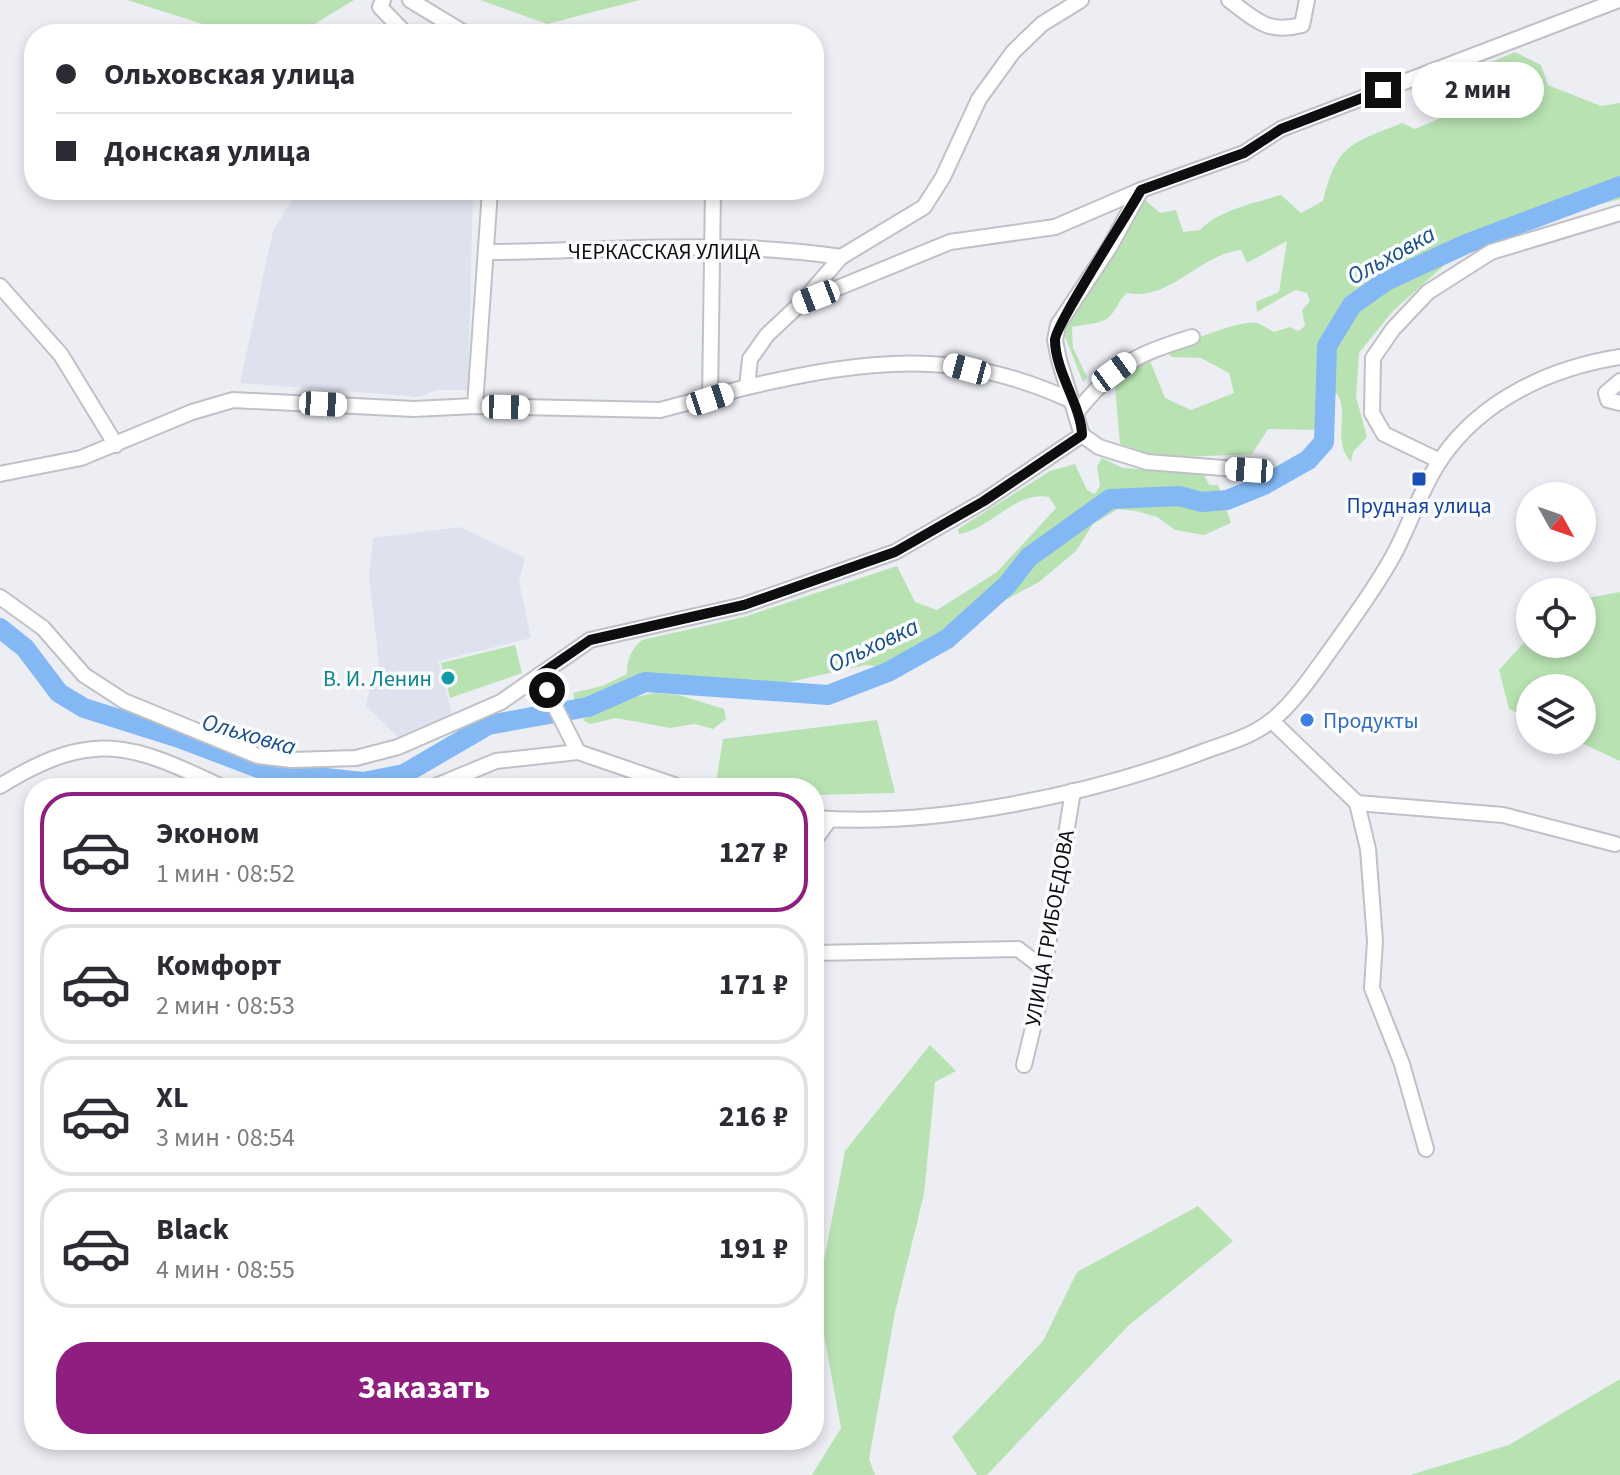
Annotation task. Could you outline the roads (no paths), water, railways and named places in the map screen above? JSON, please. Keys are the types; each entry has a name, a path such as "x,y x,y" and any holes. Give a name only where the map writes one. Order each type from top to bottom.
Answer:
{"street":[{"path":"383,0 380,7 396,24"},
{"path":"410,0 450,24"},
{"path":"747,387 750,359 767,335 801,303 841,257 924,207 943,177 979,99 1013,52 1042,24 1081,0"},
{"path":"1229,0 1256,21 1279,31 1302,25 1307,0"},
{"path":"801,303 950,242 1055,227 1141,190 1244,153 1281,129 1619,0"},
{"path":"1141,190 1109,248 1058,325 1055,340 1082,435 1099,447 1147,462 1249,470"},
{"path":"475,406 490,200"},
{"path":"710,399 713,200"},
{"path":"1440,461 1384,434 1372,413 1373,358 1393,329 1428,292 1491,252 1620,213"},
{"name":"ЧЕРКАССКАЯ УЛИЦА","path":"487,252 804,251 841,257"},
{"path":"0,286 61,355 116,445"},
{"path":"1073,406 1138,355 1192,337"},
{"path":"824,819 969,809 1073,791 1180,761 1246,736 1272,721 1319,666 1369,593 1392,558 1440,461 1463,431 1500,401 1547,376 1620,357"},
{"path":"0,474 81,458 192,412 233,400 414,409 475,406 660,410 827,369 940,362 1048,390 1073,406"},
{"path":"1620,381 1606,393 1608,400 1620,403"},
{"path":"0,597 43,628 84,675 104,691 258,756 292,760 356,758 398,747 501,702 590,640 744,605 895,552 984,501 1082,435"},
{"path":"539,675 578,752"},
{"path":"1272,721 1357,803 1368,849 1375,941 1372,988 1402,1064 1426,1149"},
{"path":"0,786 63,757 114,746 150,754 202,778"},
{"path":"451,778 476,766 496,761 578,752 654,778"},
{"name":"УЛИЦА ГРИБОЕДОВА","path":"1024,1065 1073,791"},
{"path":"1357,803 1503,815 1615,844"},
{"path":"824,827 830,819"},
{"path":"824,953 1018,949 1043,968"}],"waterway":[{"name":"Ольховка","path":"384,778 404,774 488,725 588,707 645,682 828,695 888,672 947,639 1007,585 1029,557 1110,499 1179,496 1202,502 1227,500 1264,485 1308,460 1324,442 1327,346 1352,305 1386,281 1466,244 1620,186"},
{"name":"Ольховка","path":"0,628 25,648 59,693 84,708 179,738 269,772 325,778"}],"place":[{"name":"Прудная улица","path":"1419,479"},
{"name":"В. И. Ленин","path":"448,678"},
{"name":"Продукты","path":"1307,720"}]}
